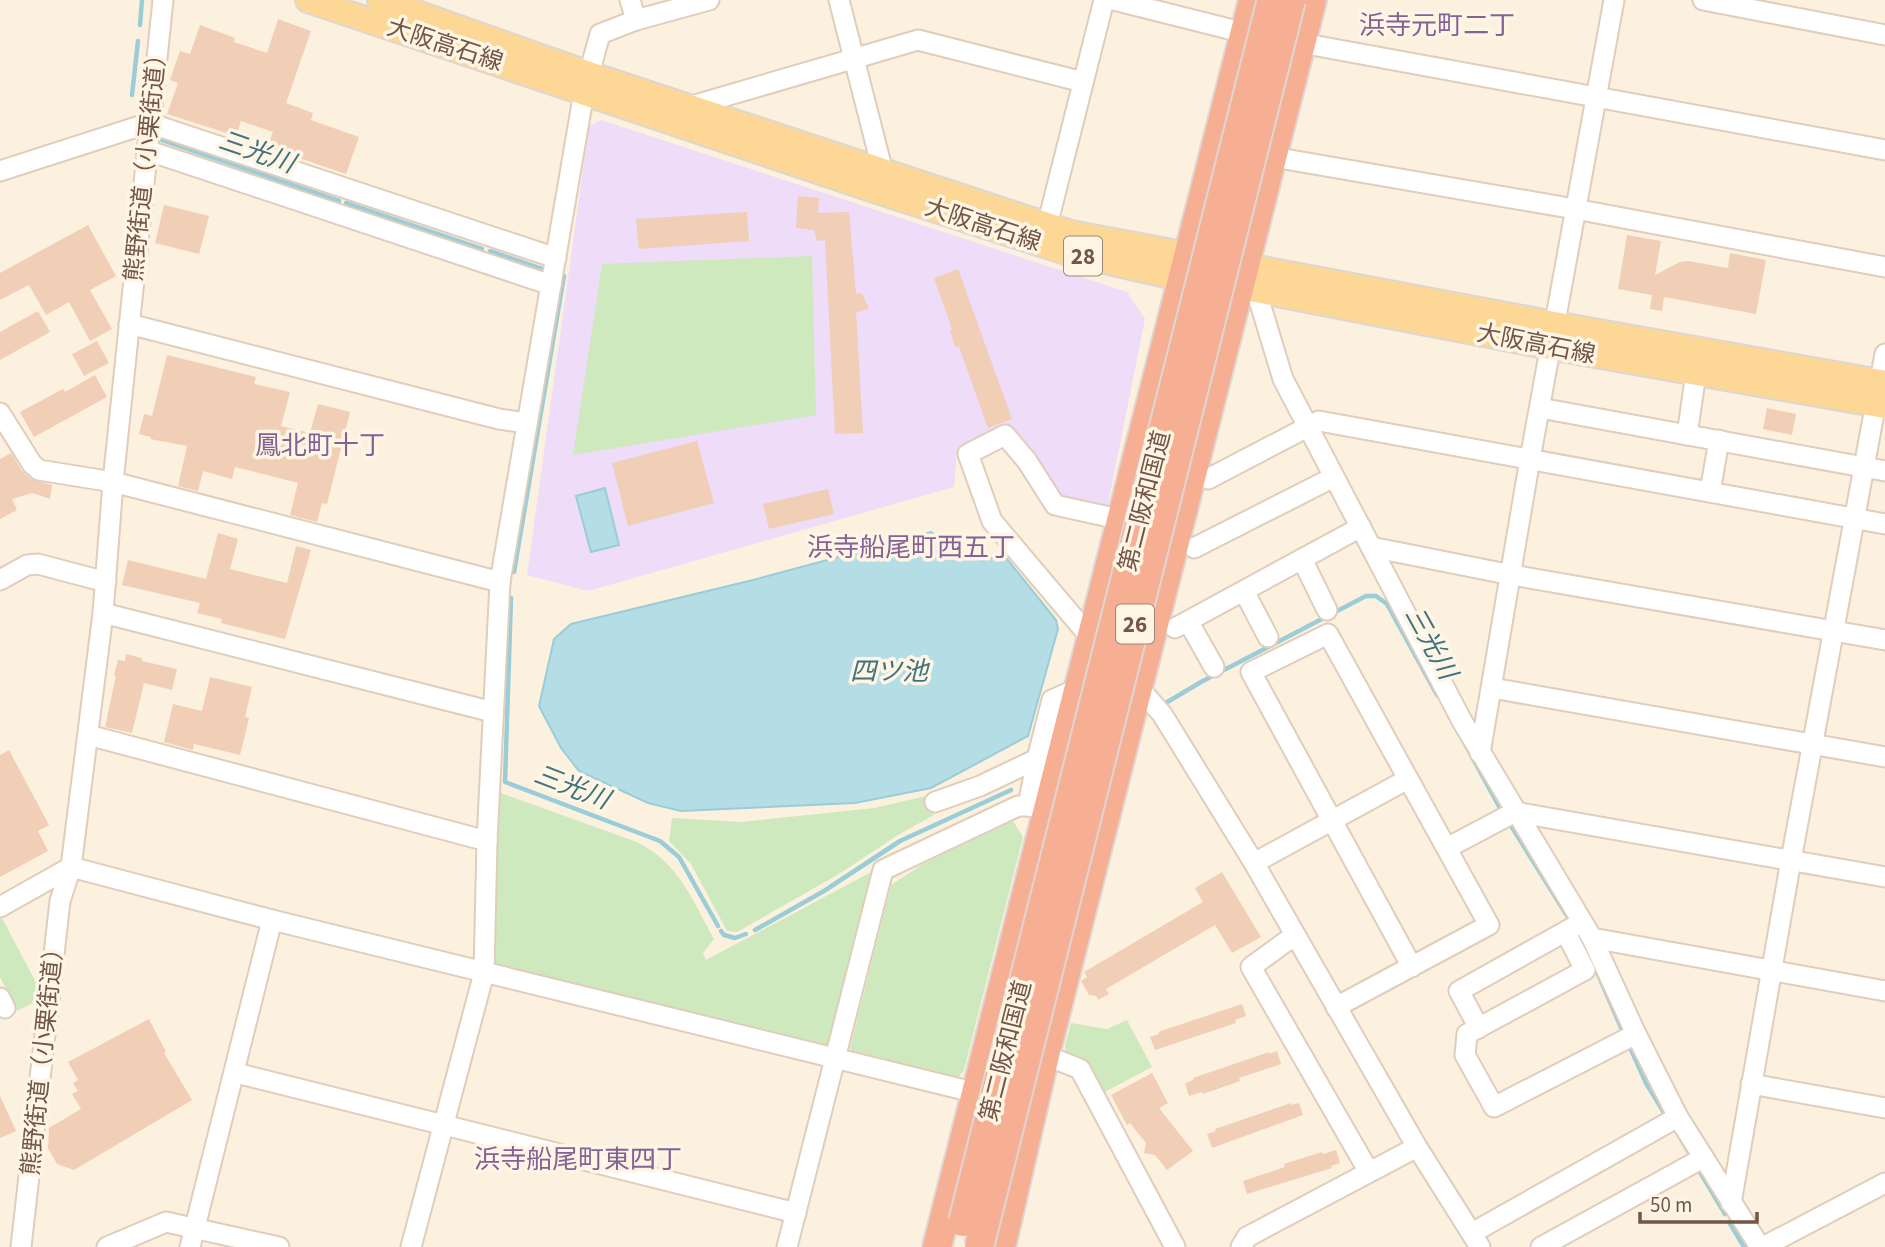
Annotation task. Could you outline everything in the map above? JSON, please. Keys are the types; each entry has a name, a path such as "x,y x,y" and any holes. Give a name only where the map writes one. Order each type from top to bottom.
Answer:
{"highway":[{"name":"26","path":"937,1247 977,1093 1038,808 1079,688 1092,640 1252,0"},
{"name":"第二阪和国道","path":"959,1235 1271,0"},
{"name":"第二阪和国道","path":"979,1247 1292,0"},
{"name":"26","path":"1001,1247 1045,1055 1138,686 1247,282 1273,157 1312,0"}],"main road":[{"name":"大阪高石線","path":"308,0 587,83 880,182 1047,226 1186,268 1247,282 1881,394"},
{"name":"大阪高石線","path":"380,0 587,83 688,107 1066,252 1186,268"},
{"name":"大阪高石線","path":"1552,336 1696,373 1881,394"}],"street":[{"name":"熊野街道（小栗街道）","path":"113,482 163,0"},
{"path":"630,0 636,20"},
{"path":"411,1247 484,973 487,841 500,582 587,83 600,34 636,20 709,0"},
{"path":"839,0 855,58 880,182"},
{"path":"1047,226 1104,0"},
{"path":"1114,0 1245,33"},
{"path":"1480,753 1574,209 1614,0"},
{"path":"1703,0 1885,34"},
{"path":"688,107 918,40 1083,82"},
{"path":"1301,43 1885,150"},
{"path":"0,171 149,123 551,284"},
{"path":"146,150 344,201 555,261"},
{"path":"1273,157 1885,267"},
{"path":"1247,282 1283,379 1480,753 1507,816 1580,931 1678,1117 1731,1203 1762,1247 1885,1184"},
{"path":"129,324 499,419 527,423"},
{"path":"1731,1203 1863,467 1881,394 1885,354"},
{"path":"1687,435 1696,373"},
{"path":"1539,408 1885,471"},
{"path":"0,413 32,464 39,470 113,482 500,582"},
{"path":"1208,479 1319,421 1885,524"},
{"path":"1123,520 1055,505 1027,461 1005,435 968,454 992,521 1092,640 1162,714 1254,863 1417,1146 1476,1240 1678,1117"},
{"path":"1710,492 1719,440"},
{"path":"1194,548 1334,477"},
{"path":"113,482 106,582 89,735 487,841"},
{"path":"1214,667 1182,624 1361,527"},
{"path":"1371,547 1512,575 1885,640"},
{"path":"1302,559 1326,610"},
{"path":"0,580 27,565 38,564 106,582"},
{"path":"1244,591 1269,638"},
{"path":"103,613 494,712"},
{"path":"1336,1007 1412,967 1489,925 1328,634 1251,672 1412,967"},
{"path":"787,1247 883,870 1018,806 1038,808 1037,759 1052,700 1079,688"},
{"path":"1492,688 1885,757"},
{"name":"熊野街道（小栗街道）","path":"21,1247 60,901 71,867 89,735"},
{"path":"935,802 981,786 1037,759"},
{"path":"1254,863 1408,779"},
{"path":"1447,848 1507,816 1885,877"},
{"path":"0,907 71,867 484,973 977,1093"},
{"path":"192,1238 236,1073 272,920"},
{"path":"1580,931 1584,970 1467,1034 1465,1055 1494,1107 1636,1034"},
{"path":"1479,1028 1459,991 1580,931 1771,971 1885,991"},
{"path":"1295,935 1251,967 1368,1172"},
{"path":"1045,1055 1080,1069 1175,1247"},
{"path":"236,1073 796,1213"},
{"path":"1751,1084 1885,1108"},
{"path":"1241,1247 1247,1237 1417,1146"},
{"path":"1541,1247 1703,1158"},
{"path":"107,1247 166,1222 192,1238 279,1247"}],"shaded area":[{"path":"601,120 1127,292 1145,319 1107,509 1057,496 1007,428 957,452 954,487 588,591 527,575 589,126"}],"green space":[{"path":"812,256 816,415 573,455 602,264"},
{"path":"498,792 637,842 652,851 683,883 714,939 703,953 706,960 875,870 831,1045 823,1049 498,968 493,961"},
{"path":"926,796 934,815 839,874 737,932 727,931 691,864 669,841 672,818 741,822 874,808"},
{"path":"1013,821 1023,837 964,1070 955,1082 855,1057 850,1048 891,885 923,864"},
{"path":"2,918 42,994 41,999 17,1011 0,977"},
{"path":"1127,1020 1152,1067 1101,1094 1067,1061 1065,1046 1071,1023 1107,1029"}],"water":[{"path":"605,488 619,545 591,552 576,496"},
{"name":"四ツ池","path":"931,532 962,556 982,561 1003,554 1056,620 1058,629 1028,736 931,788 855,803 681,811 648,803 579,771 561,748 539,706 554,639 571,624 753,580"}],"building":[{"path":"278,19 311,31 286,103 313,113 311,120 359,137 346,174 267,147 273,132 241,121 236,136 167,114 178,83 170,80 180,51 190,54 200,25 235,38 234,42 267,53"},
{"path":"798,196 819,198 818,213 849,212 856,293 862,294 869,308 856,313 863,433 835,434 825,240 817,241 814,230 796,228"},
{"path":"164,205 209,216 199,254 155,243"},
{"path":"747,212 749,241 639,249 636,219"},
{"path":"88,225 116,276 90,290 112,329 90,341 69,302 46,315 29,285 0,300 0,273"},
{"path":"1627,235 1661,241 1655,275 1680,262 1688,261 1728,268 1730,253 1766,260 1756,314 1664,297 1662,311 1650,309 1652,295 1618,289"},
{"path":"958,269 1012,419 988,428 959,347 955,347 950,330 952,329 934,278"},
{"path":"38,311 50,332 0,360 0,332"},
{"path":"97,341 109,363 84,376 72,354"},
{"path":"167,355 256,377 254,384 290,392 281,426 310,433 318,404 350,412 327,504 322,503 317,522 290,515 298,483 235,467 232,479 203,471 198,491 178,486 187,446 150,439 151,437 139,434 144,414 152,416"},
{"path":"95,375 107,397 34,437 20,412"},
{"path":"1767,408 1796,414 1792,435 1763,429"},
{"path":"697,441 714,503 628,526 612,463"},
{"path":"11,453 22,471 31,479 52,485 50,499 32,493 12,499 17,510 0,519 0,459"},
{"path":"828,489 834,514 769,529 763,504"},
{"path":"218,533 238,539 230,569 287,583 296,546 311,550 285,639 221,623 222,619 197,613 200,603 122,585 128,560 206,579"},
{"path":"126,654 142,658 142,661 177,669 172,690 144,683 132,733 105,727 118,660 125,661"},
{"path":"210,677 252,687 245,717 249,718 240,755 194,744 193,750 164,742 173,704 202,711"},
{"path":"9,750 49,825 38,831 48,851 0,877 0,755"},
{"path":"1222,872 1261,937 1232,953 1215,925 1106,989 1109,994 1098,1000 1096,996 1089,995 1081,981 1087,977 1084,972 1203,902 1195,888"},
{"path":"1242,1004 1246,1016 1235,1020 1236,1023 1155,1050 1150,1037 1159,1034 1158,1032"},
{"path":"149,1019 166,1052 164,1053 192,1100 74,1170 57,1164 48,1148 49,1128 81,1109 72,1094 78,1091 73,1083 78,1080 68,1062"},
{"path":"1277,1051 1281,1064 1203,1094 1202,1092 1189,1096 1185,1083 1194,1080 1193,1078"},
{"path":"1152,1073 1168,1103 1159,1108 1193,1151 1167,1170 1155,1155 1144,1153 1146,1143 1130,1123 1127,1125 1111,1095"},
{"path":"0,1096 16,1131 0,1138"},
{"path":"1291,1103 1299,1103 1303,1115 1212,1148 1207,1134 1216,1131 1215,1129"},
{"path":"1336,1150 1340,1163 1331,1166 1332,1168 1247,1194 1243,1181 1285,1167 1284,1164"}],"waterway":[{"name":"三光川","path":"140,25 142,0"},
{"name":"三光川","path":"132,95 138,41"},
{"name":"三光川","path":"162,140 339,201"},
{"name":"三光川","path":"346,203 482,249"},
{"name":"三光川","path":"490,251 542,269"},
{"name":"三光川","path":"514,572 564,276 562,275"},
{"name":"三光川","path":"1164,704 1366,596 1376,596 1387,604 1437,695"},
{"name":"三光川","path":"511,598 505,782 660,841 679,857 718,926"},
{"name":"三光川","path":"1464,742 1501,810"},
{"name":"三光川","path":"755,930 824,891 900,841 1011,790"},
{"name":"三光川","path":"1508,821 1571,922"},
{"name":"三光川","path":"721,931 724,935 735,938 746,934"},
{"name":"三光川","path":"1577,933 1587,950"},
{"name":"三光川","path":"1591,958 1623,1032"},
{"name":"三光川","path":"1628,1043 1646,1083 1666,1116"},
{"name":"三光川","path":"1681,1139 1691,1156"},
{"name":"三光川","path":"1697,1167 1725,1214"},
{"name":"三光川","path":"1729,1222 1744,1247"}],"district":[{"name":"浜寺元町二丁","path":"1437,25"},
{"name":"鳳北町十丁","path":"320,445"},
{"name":"浜寺船尾町西五丁","path":"911,547"},
{"name":"浜寺船尾町東四丁","path":"578,1159"}]}
